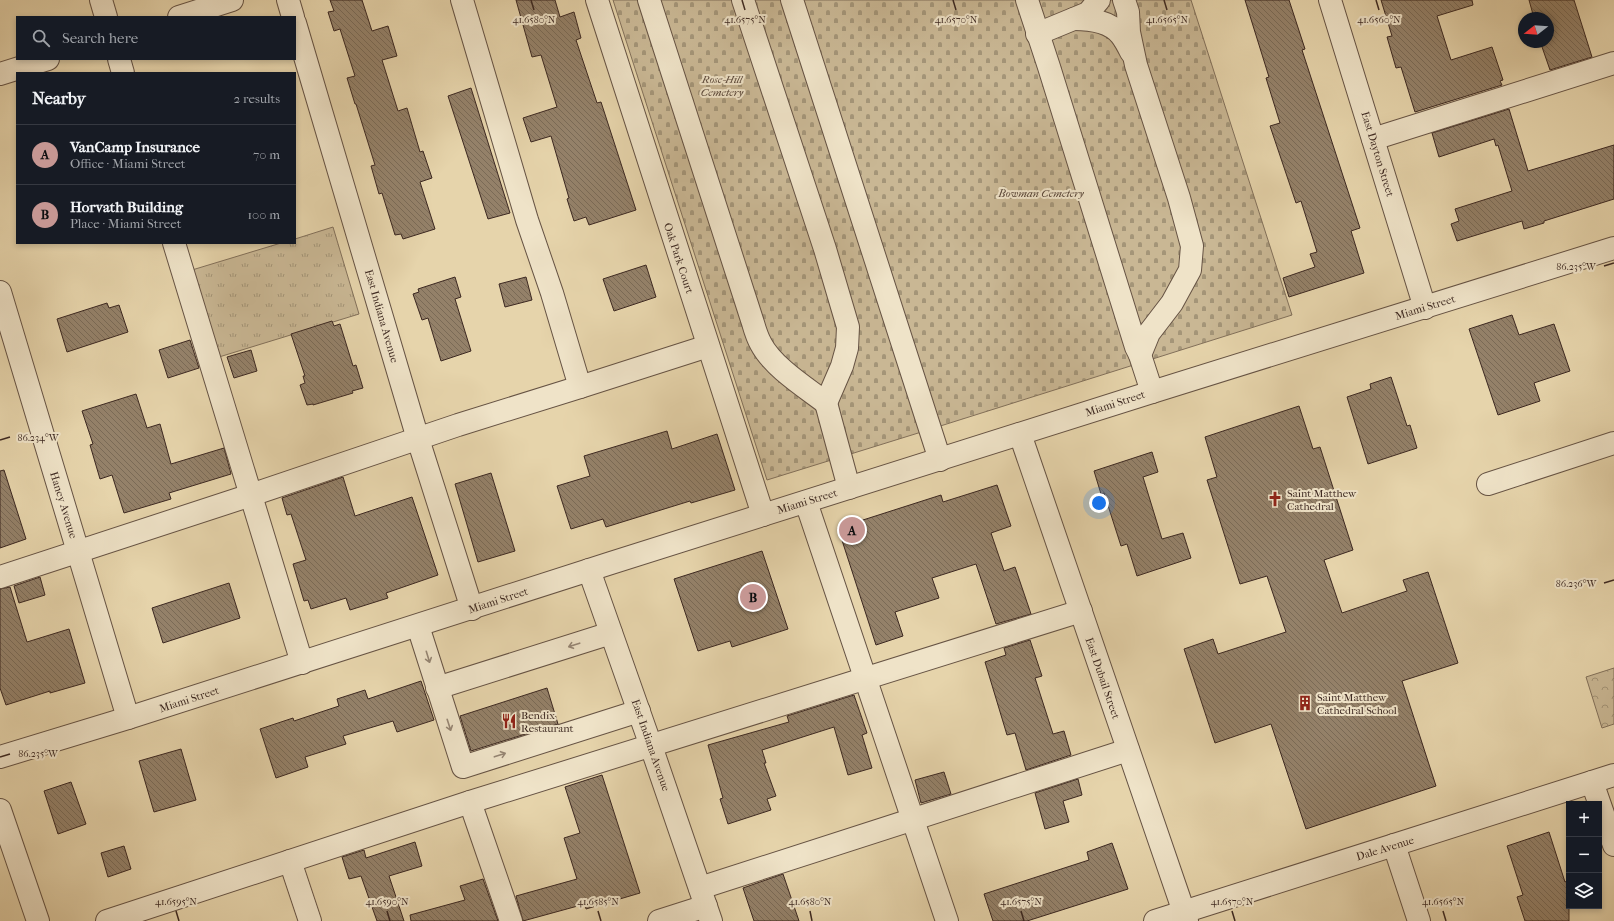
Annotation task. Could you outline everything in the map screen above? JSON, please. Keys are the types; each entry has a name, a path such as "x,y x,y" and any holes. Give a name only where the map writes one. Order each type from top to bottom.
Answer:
{"street":[{"path":"101,0 106,16"},
{"path":"182,16 232,0"},
{"path":"288,0 293,16"},
{"path":"462,0 527,220 552,293 580,387"},
{"name":"Oak Park Court","path":"597,0 763,515"},
{"path":"649,0 750,316 761,344 776,363 794,380 826,403"},
{"path":"742,0 825,249 848,327 847,348 842,366 826,403 849,488"},
{"path":"792,0 940,460"},
{"path":"1026,0 1059,97 1136,347 1152,392"},
{"path":"1037,34 1088,12 1099,0"},
{"path":"1124,0 1128,12 1133,54 1179,198 1192,246 1190,270 1172,303 1149,333 1140,355"},
{"name":"East Dayton Street","path":"1330,0 1425,308"},
{"path":"1074,19 1097,20 1114,29 1121,35 1133,54"},
{"name":"East Indiana Avenue","path":"296,26 418,439 472,609"},
{"path":"0,74 45,60"},
{"path":"118,60 123,72"},
{"path":"1373,139 1614,62"},
{"path":"174,244 302,663"},
{"name":"Miami Street","path":"0,758 1152,392 1614,248"},
{"name":"Haney Avenue","path":"0,292 128,718"},
{"path":"0,577 418,439 708,346"},
{"name":"East Dubail Street","path":"1020,434 1185,917"},
{"path":"1488,484 1614,443"},
{"path":"806,502 867,679 912,819 947,921"},
{"name":"East Indiana Avenue","path":"589,570 705,905"},
{"path":"106,921 470,802 1081,611"},
{"path":"418,626 463,767 639,711"},
{"path":"438,688 611,633"},
{"path":"658,921 705,905 912,819 1128,750"},
{"name":"Dale Avenue","path":"1156,921 1185,917 1394,845 1614,775"},
{"path":"1592,782 1614,845"},
{"path":"470,802 511,921"},
{"path":"0,810 38,921"},
{"path":"1394,845 1419,921"},
{"path":"290,861 310,921"}],"green space":[{"name":"Bowman Cemetery","path":"613,0 1191,0 1292,315 767,480"},
{"path":"333,227 359,314 219,357 192,270 278,244 296,244 296,239"},
{"path":"1614,668 1614,724 1602,728 1586,677"}],"building":[{"path":"330,0 362,0 372,31 388,26 397,56 382,60 398,111 407,108 420,152 423,151 432,178 420,182 435,229 403,239 401,234 395,235 382,193 379,194 371,166 375,165 347,78 355,76 340,29 334,31 328,12 334,11"},
{"path":"516,0 555,0 560,17 574,12 581,38 576,40 597,103 601,102 636,210 589,225 586,217 574,221 551,136 531,142 523,118 557,107 541,55 532,57"},
{"path":"1245,0 1289,0 1305,49 1302,50 1360,228 1351,231 1364,273 1289,297 1283,278 1315,267 1310,254 1317,252 1301,201 1296,203 1270,126 1280,123 1266,78 1269,77"},
{"path":"1381,0 1472,0 1473,5 1437,16 1451,60 1492,47 1503,80 1500,81 1502,85 1415,112 1401,67 1396,68 1387,37 1392,36"},
{"path":"1529,0 1574,0 1592,57 1550,70 1542,48 1554,48 1554,12 1532,12"},
{"path":"471,88 510,213 488,219 448,96"},
{"path":"1509,109 1528,171 1614,145 1614,199 1544,221 1544,223 1524,229 1522,221 1457,241 1451,224 1459,221 1455,209 1512,191 1498,145 1496,146 1494,139 1439,157 1432,133"},
{"path":"646,265 656,297 614,311 603,279"},
{"path":"455,277 461,297 455,299 471,351 441,361 428,318 422,320 413,294 419,292 418,289"},
{"path":"526,277 532,300 505,307 499,284"},
{"path":"107,303 109,308 119,305 128,332 67,352 57,319"},
{"path":"1512,315 1519,335 1554,324 1570,371 1534,383 1540,401 1498,415 1469,329"},
{"path":"332,321 334,326 340,324 353,366 356,365 363,388 352,391 353,393 313,405 307,405 300,385 305,383 303,376 305,376 291,334"},
{"path":"190,340 199,368 168,378 159,350"},
{"path":"251,350 257,371 234,378 227,357"},
{"path":"1391,377 1407,426 1410,425 1417,448 1368,464 1347,397 1371,389 1370,384"},
{"path":"136,394 147,428 160,424 171,464 224,448 231,474 169,493 171,499 124,513 112,475 100,479 90,445 93,444 82,411"},
{"name":"Saint Matthew Cathedral School","path":"1299,406 1313,449 1320,447 1353,550 1324,560 1342,613 1407,591 1403,580 1428,572 1458,663 1402,681 1436,786 1306,829 1271,724 1215,743 1184,649 1213,639 1218,654 1286,632 1267,576 1240,584 1207,480 1217,477 1205,437"},
{"path":"667,431 672,449 717,434 735,490 691,503 690,501 606,527 603,519 571,529 557,486 590,476 584,456"},
{"path":"1152,452 1158,472 1143,477 1162,539 1183,533 1191,558 1137,576 1127,544 1121,546 1104,493 1101,494 1094,471"},
{"path":"4,470 26,539 0,548 0,471"},
{"path":"491,473 515,551 478,562 455,484"},
{"path":"343,477 355,516 412,497 438,575 386,593 388,598 350,610 346,598 311,609 308,600 304,601 293,564 306,560 291,514 287,515 282,498"},
{"path":"997,485 1011,526 991,533 1004,571 1015,567 1031,614 996,624 976,564 932,578 939,598 895,612 903,636 876,645 838,528 941,495 943,502"},
{"path":"762,551 788,629 732,647 730,641 698,651 674,579"},
{"path":"40,577 45,595 19,603 14,586"},
{"path":"229,583 240,618 163,643 152,608"},
{"path":"10,587 27,642 69,629 85,683 50,693 50,691 6,705 0,688 0,589"},
{"path":"1030,640 1042,676 1035,678 1053,734 1064,731 1071,755 1026,770 1015,733 1007,735 985,662 1006,655 1004,648"},
{"path":"421,681 434,720 397,732 393,721 343,736 346,744 305,757 308,767 276,778 260,729 293,718 294,721 339,706 337,699 365,690 368,699"},
{"name":"Bendix Restaurant","path":"547,688 558,724 471,751 460,716"},
{"path":"854,695 867,733 862,735 872,768 848,775 834,727 762,750 766,763 764,763 776,796 767,799 771,810 728,824 720,799 723,798 708,745 789,722 787,716"},
{"path":"181,749 196,800 154,812 139,761"},
{"path":"944,772 951,794 921,803 915,780"},
{"path":"602,775 640,893 586,909 585,904 523,921 516,896 577,879 564,838 580,833 565,787"},
{"path":"1078,779 1082,795 1063,801 1069,822 1045,829 1035,793"},
{"path":"71,782 86,824 58,834 44,791"},
{"path":"1549,832 1566,882 1566,909 1569,909 1569,921 1525,921 1517,897 1523,895 1507,846"},
{"path":"415,842 422,866 389,876 404,921 377,921 361,876 349,879 342,857 364,850 366,858"},
{"path":"1112,843 1128,889 1027,921 993,921 984,894 1089,860 1087,852"},
{"path":"124,846 131,869 108,877 101,853"},
{"path":"783,874 799,921 754,921 743,888"},
{"path":"483,879 498,921 411,921 410,915 465,900 460,886"}],"place":[{"name":"Saint Matthew Cathedral","path":"1275,499"},
{"name":"VanCamp Insurance","path":"852,530"},
{"name":"Horvath Building","path":"753,597"},
{"name":"Saint Matthew Cathedral School","path":"1305,703"},
{"name":"Bendix Restaurant","path":"509,721"}],"park label":[{"name":"Rose-Hill Cemetery","path":"722,85"}]}
